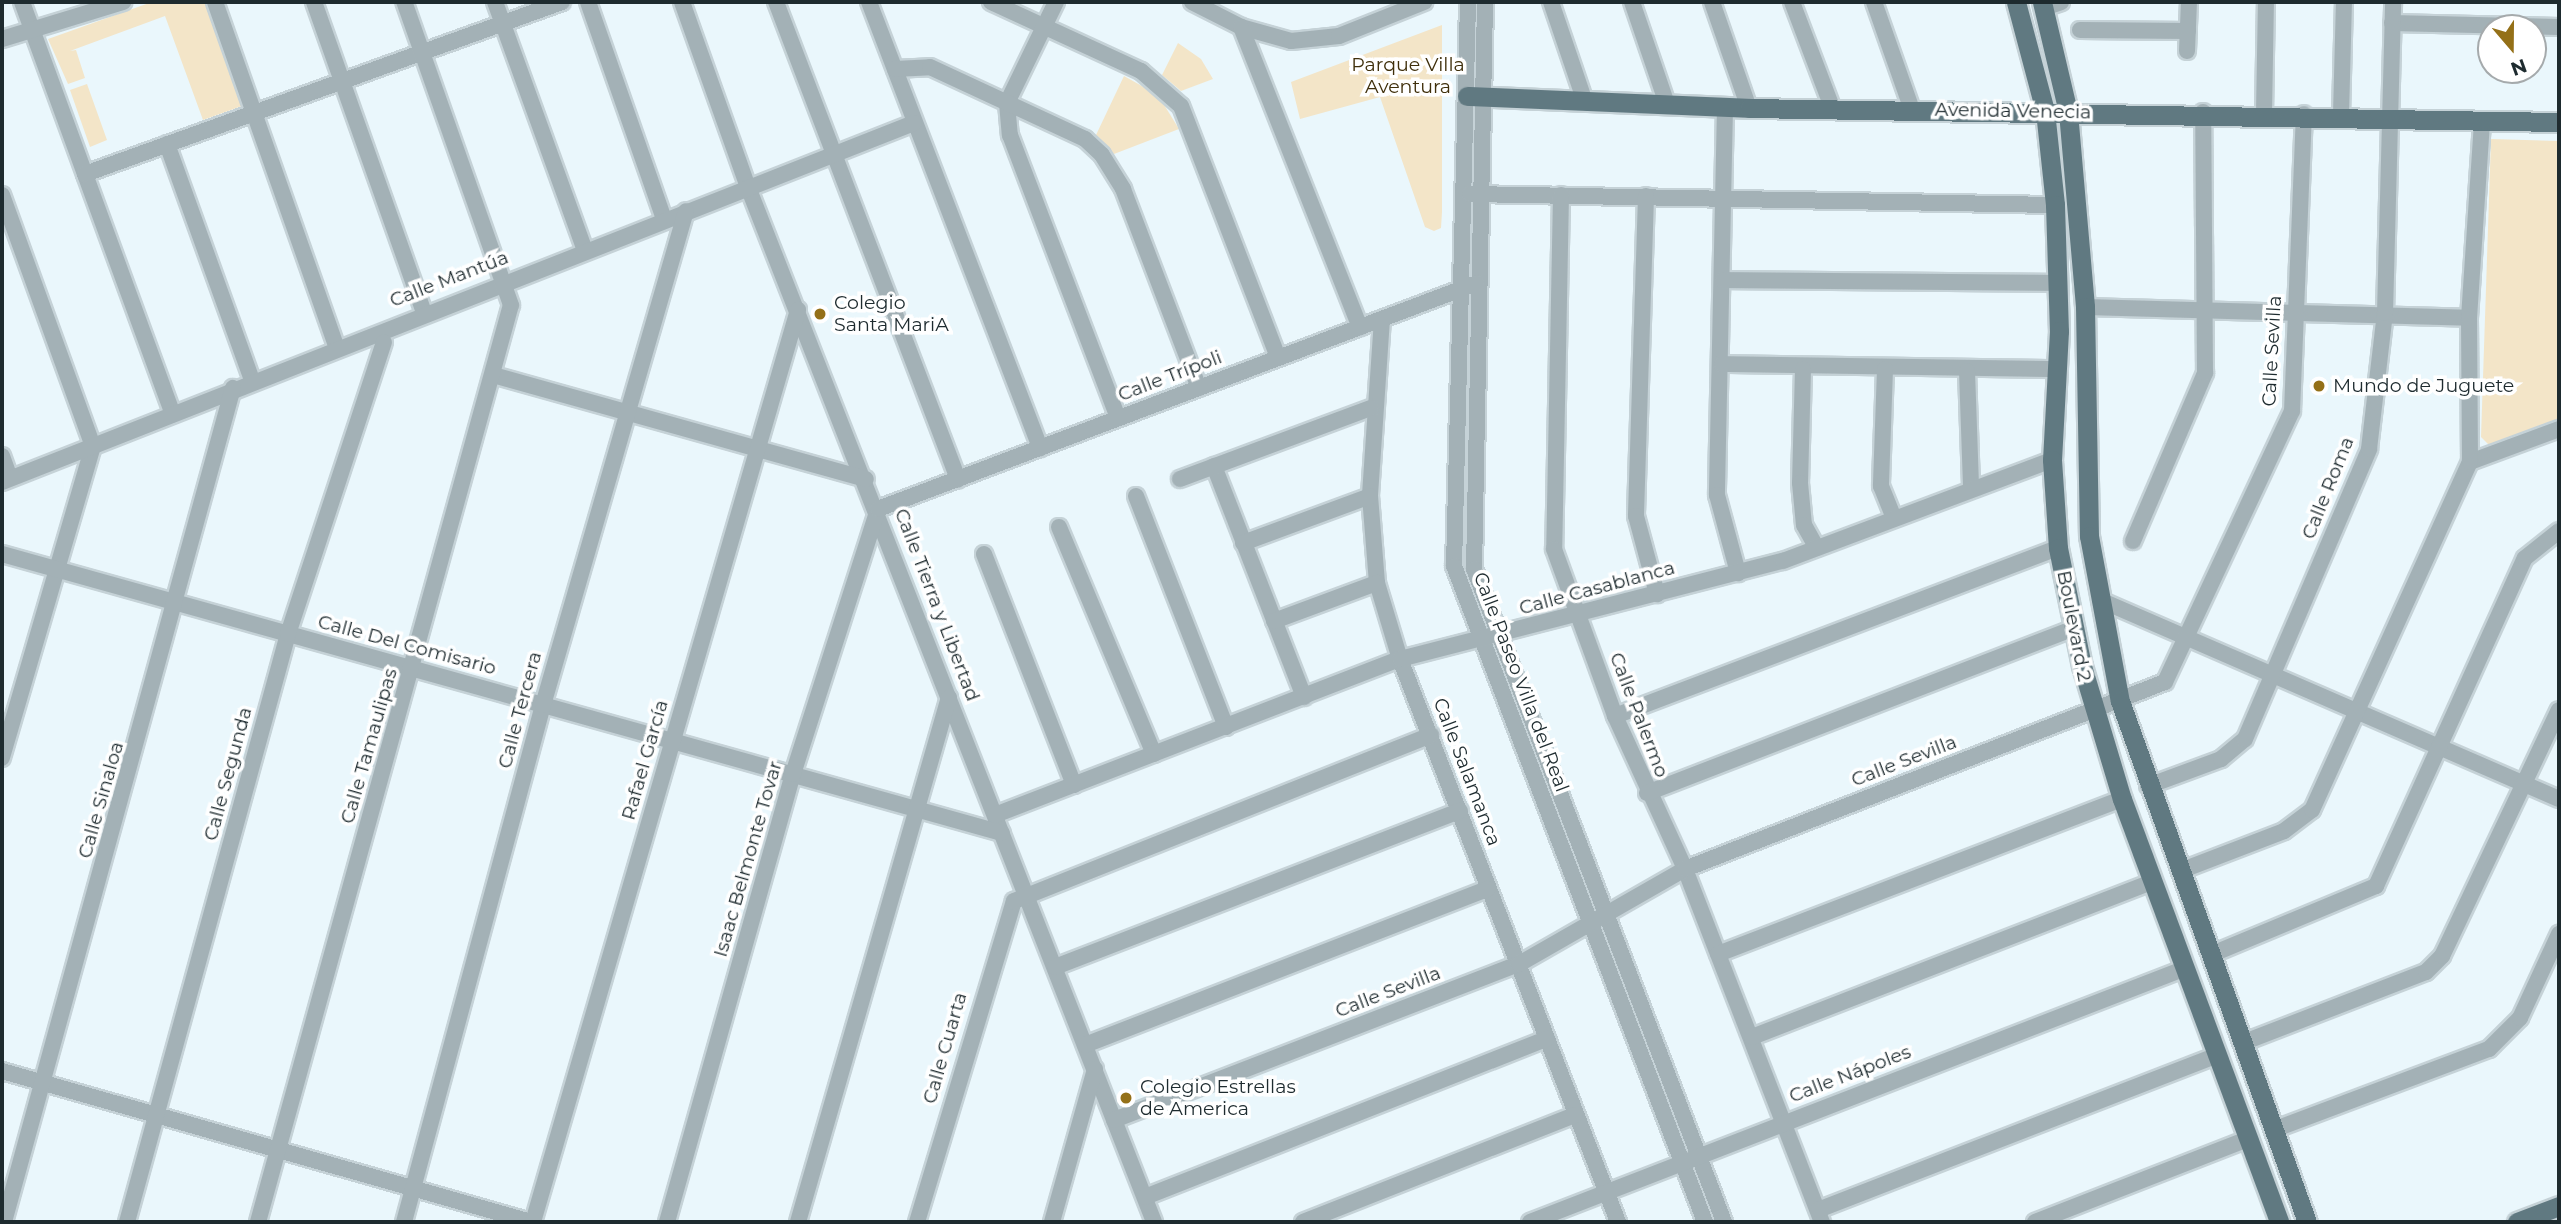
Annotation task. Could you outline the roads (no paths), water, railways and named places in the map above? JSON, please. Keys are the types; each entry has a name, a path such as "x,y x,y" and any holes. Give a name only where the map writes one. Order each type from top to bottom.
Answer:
{"main road":[{"name":"Boulevard 2","path":"2016,2 2045,111 2055,205 2058,283 2052,460 2059,548 2074,628 2092,710 2122,799 2279,1222"},
{"name":"Boulevard 2","path":"2049,4 2068,112 2085,307 2085,451 2100,600 2120,701 2148,786 2307,1222"},
{"name":"Avenida Venecia","path":"1474,96 1749,108 2264,113 2559,122"},
{"path":"2517,1222 2552,1212"}],"street":[{"path":"22,2 173,414"},
{"path":"215,2 336,345"},
{"path":"314,2 424,312"},
{"name":"Calle Tamaulipas","path":"258,1222 511,305 507,280 404,2"},
{"path":"495,2 585,250"},
{"path":"85,174 562,2"},
{"path":"588,2 664,219"},
{"name":"Calle Tierra y Libertad","path":"682,2 748,187 878,509 1154,1222"},
{"path":"776,2 958,479"},
{"path":"869,2 1040,448"},
{"path":"991,2 1142,71 1181,106 1279,358"},
{"path":"1056,2 1007,103 1010,135 1118,418"},
{"path":"1192,2 1241,27 1315,41 1424,2"},
{"name":"Calle Paseo Villa del Real","path":"1468,2 1474,96"},
{"name":"Calle Paseo Villa del Real","path":"1485,2 1474,96 1471,194 1471,548 1497,636 1607,912 1689,1159 1705,1222"},
{"path":"1551,2 1585,102"},
{"path":"1632,2 1667,104"},
{"path":"1712,2 1749,108"},
{"path":"1792,2 1833,110"},
{"path":"1874,2 1912,110"},
{"path":"2187,51 2189,2"},
{"path":"2264,113 2266,2"},
{"path":"2341,115 2344,2"},
{"name":"Calle Roma","path":"2148,786 2236,749 2273,674 2370,449 2385,313 2393,2"},
{"path":"2,39 34,34 117,3"},
{"path":"2392,23 2559,27"},
{"path":"1241,27 1360,327"},
{"path":"2080,30 2188,31"},
{"path":"895,69 911,63 930,68 1085,139 1102,155 1123,190 1199,387"},
{"path":"1725,107 1722,364 1717,495 1738,573"},
{"path":"2133,541 2196,402 2205,373 2203,112"},
{"name":"Calle Sevilla","path":"1114,1120 1519,964 1685,869 2120,701 2165,681 2189,638 2292,411 2304,114"},
{"path":"2180,871 2301,822 2360,712 2470,462 2469,318 2482,120"},
{"name":"Calle Mantúa","path":"6,480 173,414 336,345 914,123"},
{"path":"167,145 253,380"},
{"path":"1471,194 2055,205"},
{"path":"2,195 93,446 2,758"},
{"name":"Calle Palermo","path":"1561,195 1552,492 1555,549 1615,716 1647,793 1685,869 1820,1216"},
{"path":"1646,196 1636,516 1657,594"},
{"name":"Calle Tercera","path":"404,1222 543,705 686,211"},
{"path":"1723,280 2058,283"},
{"name":"Calle Paseo Villa del Real","path":"1470,285 1454,566 1480,640 1689,1159 1724,1222"},
{"name":"Calle Trípoli","path":"878,509 1470,285"},
{"path":"2085,307 2295,314 2385,313 2469,318"},
{"name":"Rafael García","path":"532,1222 673,741 754,447 798,310"},
{"name":"Calle Salamanca","path":"1382,318 1371,408 1370,496 1377,583 1400,659 1618,1222"},
{"name":"Calle Segunda","path":"127,1222 288,634 384,342"},
{"path":"1722,364 1803,369 2056,369"},
{"path":"1803,369 1800,483 1804,525 1817,548"},
{"path":"1885,369 1881,486 1894,519"},
{"path":"1967,371 1971,488"},
{"path":"493,375 627,410 866,479"},
{"name":"Calle Sinaloa","path":"4,1222 178,603 233,388"},
{"path":"1180,479 1371,408"},
{"path":"2470,462 2559,429"},
{"path":"2,456 6,480"},
{"name":"Calle Casablanca","path":"995,815 1400,659 1578,616 1738,573 1817,548 1971,488 2052,460"},
{"path":"1214,466 1304,697"},
{"path":"1136,496 1226,727"},
{"path":"1243,542 1370,496"},
{"name":"Isaac Belmonte Tovar","path":"667,1222 793,774 878,509"},
{"path":"1059,527 1154,754"},
{"path":"2210,955 2376,886 2442,748 2525,558 2559,531"},
{"path":"1615,716 2059,548"},
{"name":"Calle Del Comisario","path":"2,554 1002,833"},
{"path":"984,554 1074,785"},
{"path":"1274,621 1377,583"},
{"path":"2100,600 2559,799"},
{"path":"1647,793 2074,628"},
{"path":"798,1222 913,808 949,697"},
{"path":"2242,1044 2426,972 2454,940 2559,710"},
{"path":"1025,892 1431,735"},
{"path":"1718,954 2122,799"},
{"path":"1055,967 1460,811"},
{"path":"1752,1037 2152,882"},
{"path":"1085,1045 1488,889"},
{"name":"Calle Cuarta","path":"917,1222 1004,919 1025,892"},
{"path":"2273,1130 2489,1049 2520,1018 2559,934"},
{"name":"Calle Nápoles","path":"1530,1222 2186,968"},
{"path":"1145,1197 1547,1039"},
{"path":"1820,1216 2217,1055"},
{"path":"1052,1222 1094,1069"},
{"path":"2,1071 532,1222"},
{"path":"1303,1222 1575,1115"},
{"path":"2035,1222 2248,1139"}],"place":[{"name":"Colegio Santa MariA","path":"820,314"},
{"name":"Mundo de Juguete","path":"2319,386"},
{"name":"Colegio Estrellas de America","path":"1126,1098"}],"park label":[{"name":"Parque Villa Aventura","path":"1408,76"}]}
